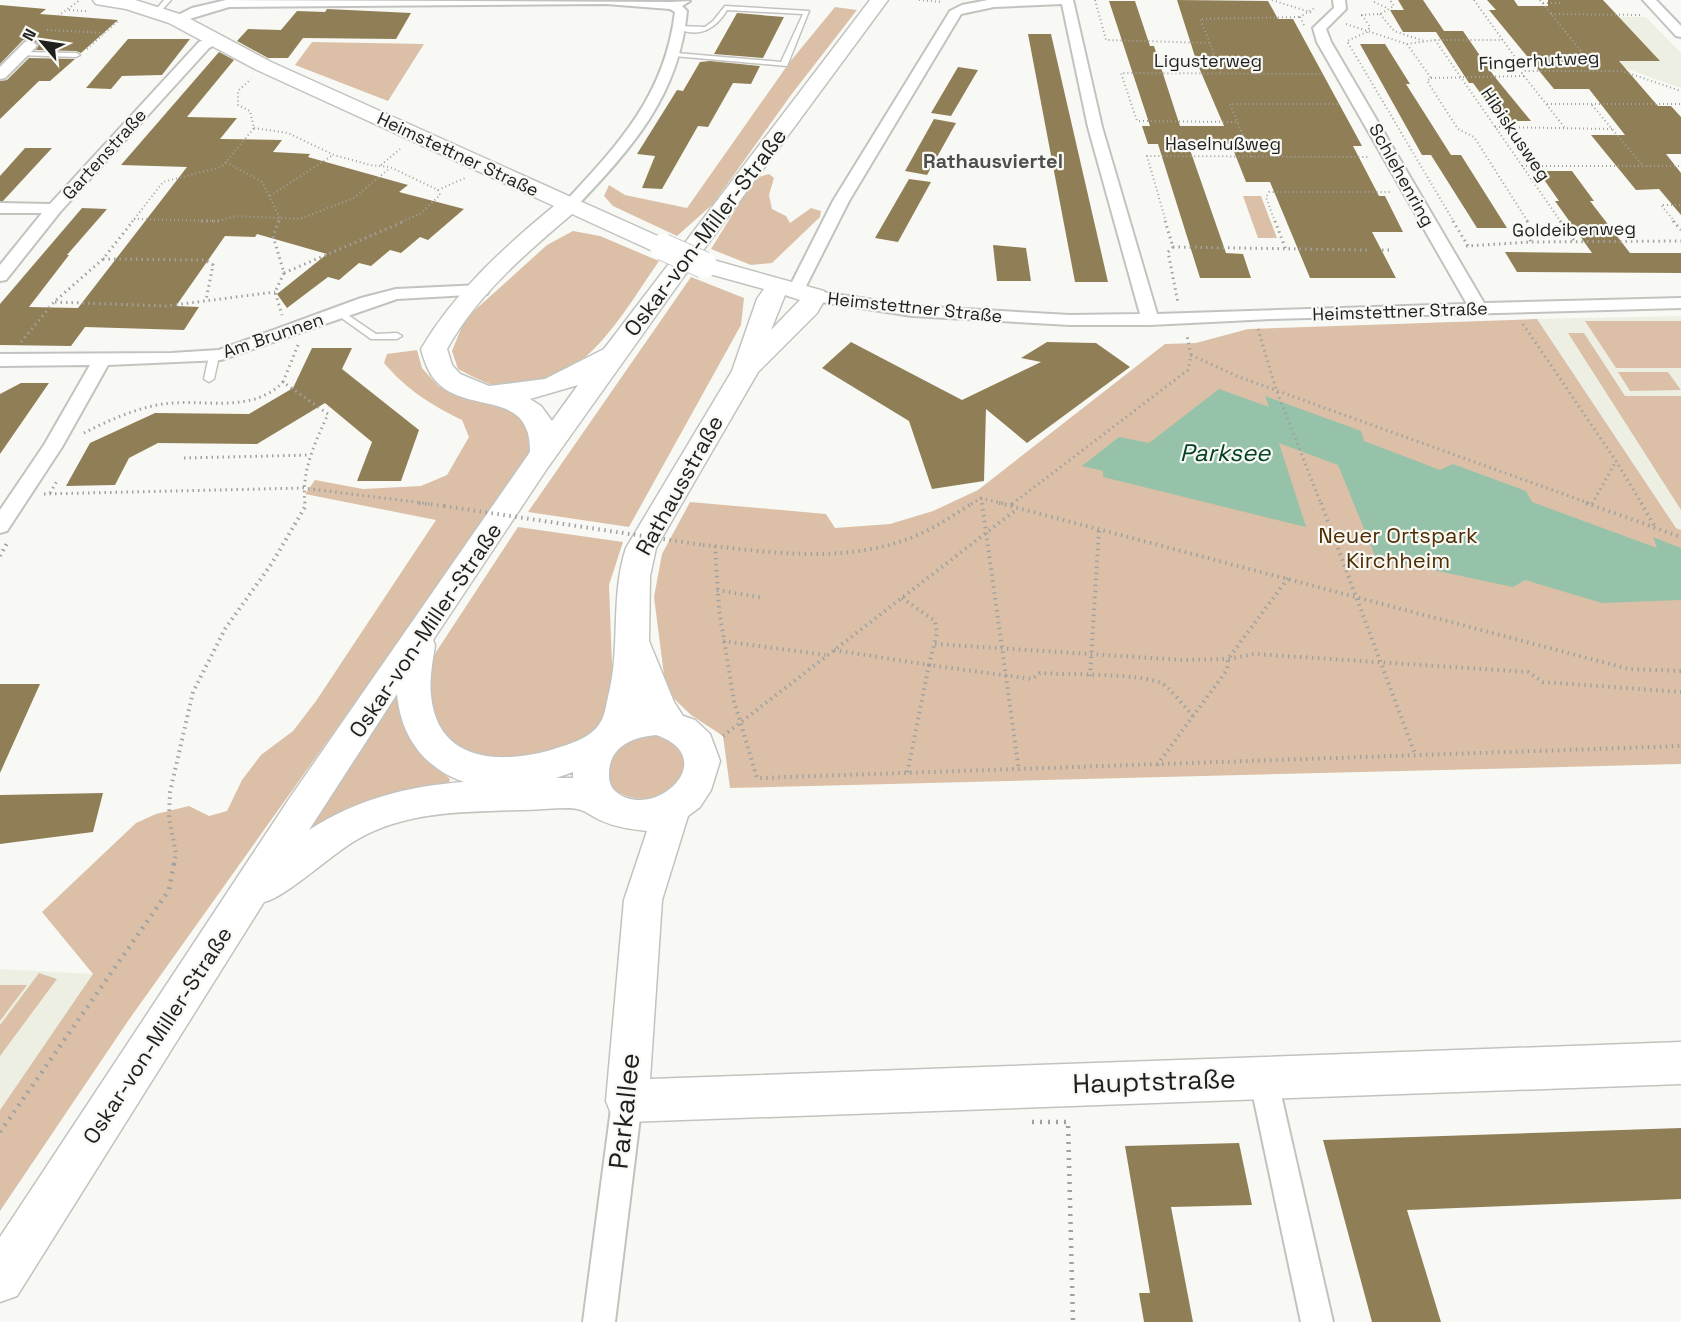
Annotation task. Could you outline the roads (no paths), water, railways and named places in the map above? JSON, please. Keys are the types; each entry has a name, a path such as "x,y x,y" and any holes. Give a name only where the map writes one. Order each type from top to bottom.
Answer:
{"street":[{"name":"Heimstettner Straße","path":"102,0 136,6 163,6 176,19 264,66 570,205 704,265 796,292 866,305 1029,319 1150,320 1681,303"},
{"path":"176,19 229,3 421,0 606,0 679,3 681,11 676,55 661,90 643,122 570,205 544,227 472,299 439,337 434,349 435,360 448,379 467,389 522,407 535,414 543,428 544,453"},
{"name":"Oskar-von-Miller-Straße","path":"0,1279 242,903 544,453 618,349 879,0"},
{"path":"796,292 841,201 956,11 964,7 989,4 1067,0 1095,127 1150,320"},
{"path":"1324,42 1329,33 1352,17 1340,0"},
{"path":"1324,42 1319,28 1340,9 1340,0"},
{"path":"1649,0 1681,33"},
{"name":"Gartenstraße","path":"0,276 54,209 204,45 215,39"},
{"name":"Schlehenring","path":"1324,42 1345,74 1479,309"},
{"path":"0,75 25,49"},
{"path":"0,208 54,209"},
{"path":"435,292 472,299"},
{"name":"Am Brunnen","path":"5,360 171,359 214,356 396,294 435,292 472,299"},
{"name":"Rathausstraße","path":"606,740 622,714 633,641 633,578 640,548 745,371 769,299 796,292 808,308 745,371"},
{"path":"482,393 526,393 544,390 579,375 618,349"},
{"path":"0,526 51,447 102,359"},
{"path":"242,903 331,836 376,812 430,800 581,792 608,805 645,816 672,809 692,793 698,783 704,762 697,742 681,728 670,724 641,722 552,767 508,774 484,771 445,757 424,734 414,703 413,687 420,635"},
{"name":"Rathausstraße","path":"633,641 659,708 670,724"},
{"path":"606,740 589,773 590,782 608,805"},
{"name":"Parkallee","path":"608,805 635,848 643,900"},
{"name":"Parkallee","path":"599,1322 627,1101 643,900 672,809"},
{"name":"Hauptstraße","path":"627,1101 1681,1063"},
{"path":"1263,1077 1317,1322"}],"lane":[{"path":"676,55 784,64 807,12 725,8 716,25 706,30 680,28"},
{"path":"25,49 76,55"},
{"path":"339,312 374,337 397,336"},
{"path":"209,379 214,356"}],"water":[{"name":"Parksee","path":"1219,389 1269,407 1265,396 1361,431 1364,441 1440,470 1453,464 1526,491 1532,502 1657,548 1653,537 1681,548 1681,600 1602,603 1525,580 1513,587 1376,558 1338,465 1279,443 1306,527 1103,477 1103,471 1082,466 1119,437 1149,443"}],"district":[{"name":"Rathausviertel","path":"993,161"}],"park label":[{"name":"Neuer Ortspark Kirchheim","path":"1398,548"}]}
